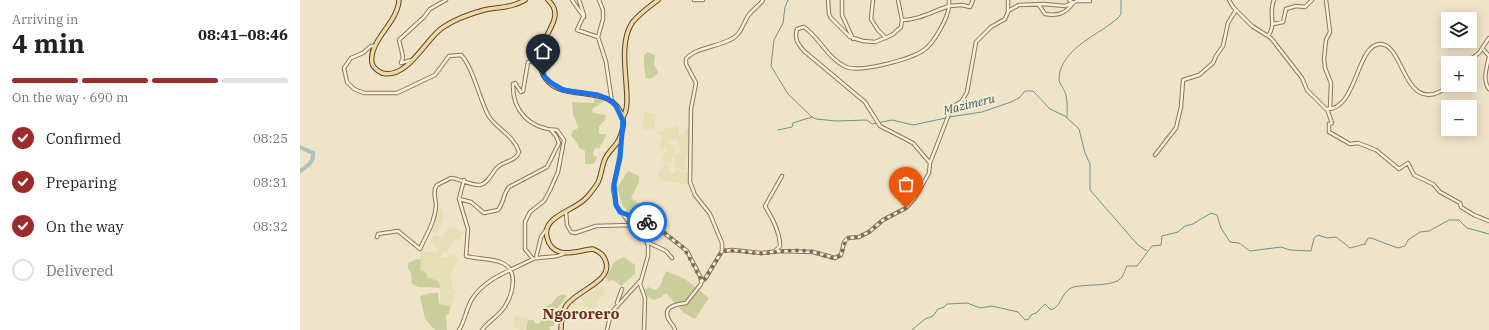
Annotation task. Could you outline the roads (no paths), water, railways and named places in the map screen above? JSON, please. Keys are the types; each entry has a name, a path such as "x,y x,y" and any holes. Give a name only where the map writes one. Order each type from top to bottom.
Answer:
{"main road":[{"path":"400,0 395,16 375,46 372,64 380,72 388,74 394,73 413,60 434,33 453,20 486,10 508,8 525,0"},
{"path":"548,0 553,6 555,20 543,42 538,59 543,75 558,87 571,92 598,95 612,102 622,118"},
{"path":"561,330 561,323 566,306 573,298 604,276 607,268 603,254 594,249 565,253 550,245 547,228 554,218 581,203 591,192 599,180 606,157 620,139 622,118 626,112 628,94 624,63 627,38 632,23 658,0"}],"street":[{"path":"413,60 401,63 403,57 398,44 399,40 424,17 430,8 446,0"},
{"path":"572,0 584,17"},
{"path":"579,0 584,9 584,17 577,31 598,37"},
{"path":"599,0 603,10 603,21 598,37 606,62 612,102"},
{"path":"694,0 703,0"},
{"path":"675,330 668,317 669,309 673,305 686,303 705,279 722,251 721,240 710,214 695,195 690,182 691,109 696,83 686,64 686,59 690,55 713,45 721,44 736,36 749,15 763,0"},
{"path":"828,0 829,14 853,39 875,42 886,38 900,29 902,20 899,0"},
{"path":"842,0 842,15 853,39"},
{"path":"873,0 870,19 886,38"},
{"path":"930,164 913,143 880,126 865,102 804,51 798,44 795,35 797,29 804,27 813,34 834,58 846,67 869,67 896,61 925,49 945,20 950,6 949,0"},
{"path":"902,20 918,19 937,9 950,6 962,5 969,8 973,0"},
{"path":"722,251 732,250 761,253 813,252 830,258 838,257 842,252 844,242 848,238 859,237 869,232 883,220 901,212 912,202 929,173 930,164 950,111 962,101 967,92 976,42 989,29 1004,20 1008,11 1008,0"},
{"path":"1040,4 1044,0"},
{"path":"1069,0 1073,3"},
{"path":"1229,0 1236,10 1252,26 1268,36 1302,78 1307,90 1322,107 1329,109"},
{"path":"1268,36 1272,30 1272,11 1274,0"},
{"path":"1273,24 1283,22 1286,9 1296,6 1305,7 1312,0"},
{"path":"1326,0 1330,32 1326,40 1324,59 1325,68 1331,83 1329,109 1332,123 1329,124 1329,132 1350,144 1358,143 1376,150 1399,169 1408,163 1414,175 1433,184 1440,192 1460,203 1461,207 1468,212 1489,221"},
{"path":"1008,11 1019,5 1040,4 1066,6 1077,1 1090,1"},
{"path":"1040,4 1045,14 1053,15 1067,11 1073,3"},
{"path":"1155,155 1176,128 1181,107 1183,80 1199,75 1214,62 1223,46 1228,23 1236,10"},
{"path":"1474,56 1482,49 1489,38"},
{"path":"1329,109 1350,93 1355,77 1368,51 1372,46 1380,44 1387,46 1397,58 1407,80 1414,89 1428,94 1441,91"},
{"path":"375,46 371,46 363,53 351,58 344,68 347,82 354,89 364,93 395,94 435,75 449,56 457,54 463,56 488,116 493,123 510,136 519,152 515,158 500,166 485,183 478,185 464,180 448,178 437,184 434,191 436,207 431,227 420,249 398,231 378,234 377,237"},
{"path":"1482,49 1489,56 1485,74 1486,85 1489,89"},
{"path":"534,259 525,249 525,222 530,212 544,201 550,190 558,172 564,140 557,130 543,129 530,121 513,102 513,84 515,83 521,92 523,91 528,62 538,59"},
{"path":"459,199 471,202 484,213 499,210 504,192 509,187 549,164 559,143 557,136 551,130"},
{"path":"607,330 608,319 617,305 640,280 648,256 647,242 641,233 631,226 616,205 613,190 620,154 620,139"},
{"path":"774,252 780,247 779,238 765,206 782,176"},
{"path":"464,180 459,199 468,228 466,256 487,258 501,262 510,270 514,281 504,308 482,330"},
{"path":"566,211 567,225 571,232 575,233 596,226 631,226"},
{"path":"620,212 659,229 687,251 702,281"},
{"path":"534,259 541,237 547,228"},
{"path":"659,229 661,234"},
{"path":"647,242 666,251 672,258"},
{"path":"459,330 462,326 467,307 473,297 485,284 534,259 556,257 565,253"},
{"path":"640,280 646,312 644,330"},
{"path":"617,305 622,289"}],"waterway":[{"path":"788,0 785,7 783,23 774,40 771,66 788,94 812,117"},
{"path":"1067,117 1066,95 1059,80 1061,68 1066,58 1074,50 1118,18 1121,14 1121,0"},
{"name":"Mazimeru","path":"949,117 982,112 1011,102 1019,98 1025,91 1033,91 1050,109 1065,116 1079,129 1085,153 1090,164 1090,190 1138,245 1147,251"},
{"name":"Mazimeru","path":"778,130 792,127 793,123 812,117 816,119 836,121 867,120 872,124 892,120 913,125 946,118"},
{"path":"300,147 313,153 313,159 310,164 300,171"},
{"path":"912,330 925,319 933,316 938,309 947,304 967,303 980,308 992,306 1018,312 1025,320 1029,319 1031,315 1036,313 1045,304 1051,310 1057,306 1065,293 1071,288 1113,283 1122,277 1127,266 1137,266 1152,246 1161,245 1162,236 1178,232 1185,226 1193,224 1211,213 1217,215 1221,228 1230,242 1239,243 1250,251 1281,247 1290,250 1311,251 1314,238 1318,235 1327,238 1336,237 1350,248 1365,244 1368,238 1398,248 1405,246 1408,240 1420,232 1429,231 1449,220 1459,220 1467,228 1489,234"}],"district":[{"name":"Ngororero","path":"581,313"}]}
